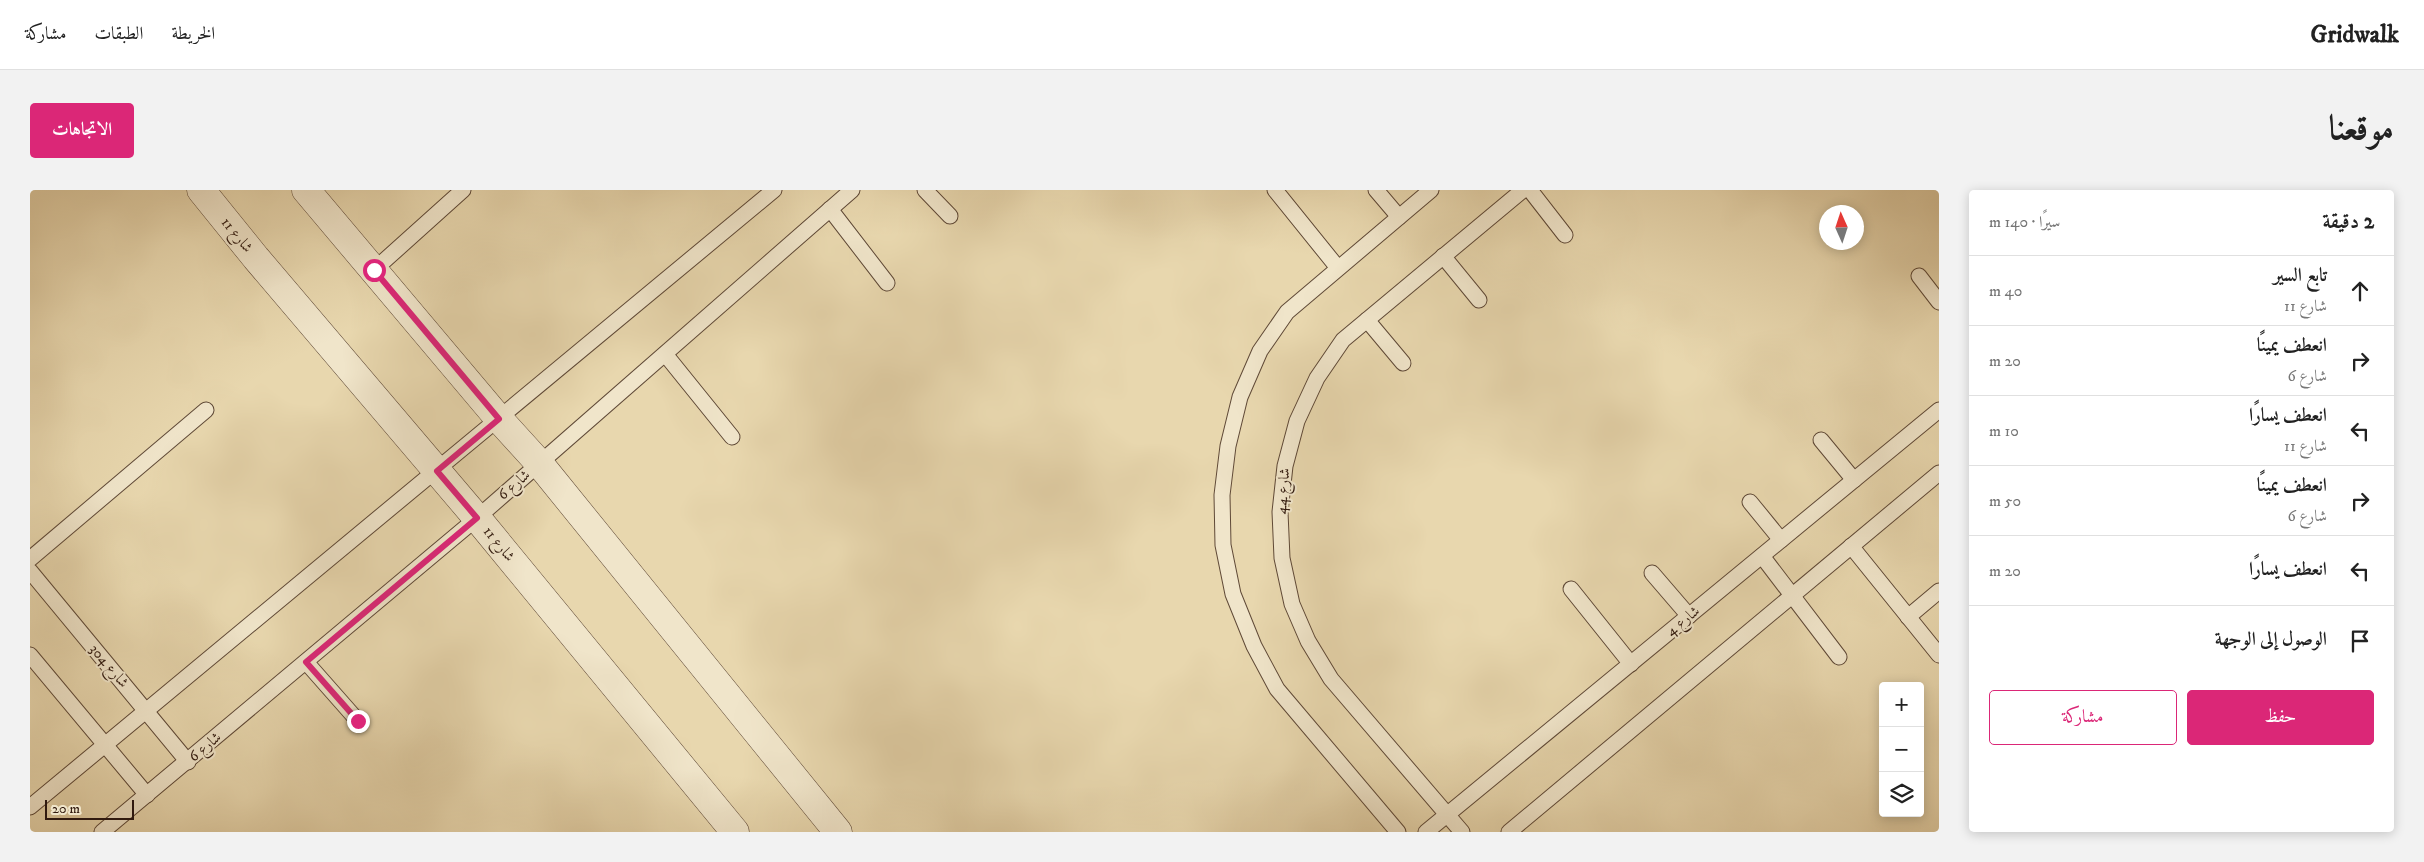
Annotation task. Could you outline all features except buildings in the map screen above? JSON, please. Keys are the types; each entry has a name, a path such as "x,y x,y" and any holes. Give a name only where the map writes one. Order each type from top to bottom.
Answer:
{"street":[{"name":"شارع 11","path":"201,190 256,258 477,518 725,829"},
{"path":"306,190 499,419 539,463 838,832"}],"lane":[{"path":"30,807 147,712 774,190"},
{"name":"شارع 6","path":"102,832 188,762 477,518 852,190"},
{"path":"925,190 950,216"},
{"path":"1275,190 1338,268"},
{"path":"1376,190 1398,217"},
{"path":"1398,832 1277,689 1254,646 1233,594 1223,545 1223,485 1228,446 1240,397 1260,351 1287,312 1431,190"},
{"name":"شارع 44","path":"1462,832 1331,679 1308,641 1292,604 1282,558 1280,512 1285,466 1297,421 1317,378 1343,340 1523,190"},
{"path":"1530,190 1565,235"},
{"path":"374,270 456,192"},
{"path":"830,209 887,284"},
{"path":"1443,256 1479,300"},
{"path":"1919,276 1939,302"},
{"path":"1367,320 1403,363"},
{"path":"665,354 732,437"},
{"path":"30,559 206,410"},
{"name":"شارع 4","path":"1426,832 1939,410"},
{"path":"1821,440 1854,480"},
{"path":"1509,832 1939,473"},
{"path":"1750,502 1781,540"},
{"path":"1851,546 1939,656"},
{"path":"1762,556 1838,657"},
{"name":"شارع 304","path":"30,571 188,762"},
{"path":"1652,573 1689,616"},
{"path":"1571,589 1631,664"},
{"path":"1908,617 1939,591"},
{"path":"30,655 147,795"},
{"path":"306,662 358,721"}],"route":[{"path":"358,721 306,662 477,518 437,471 499,419 374,270"}]}
